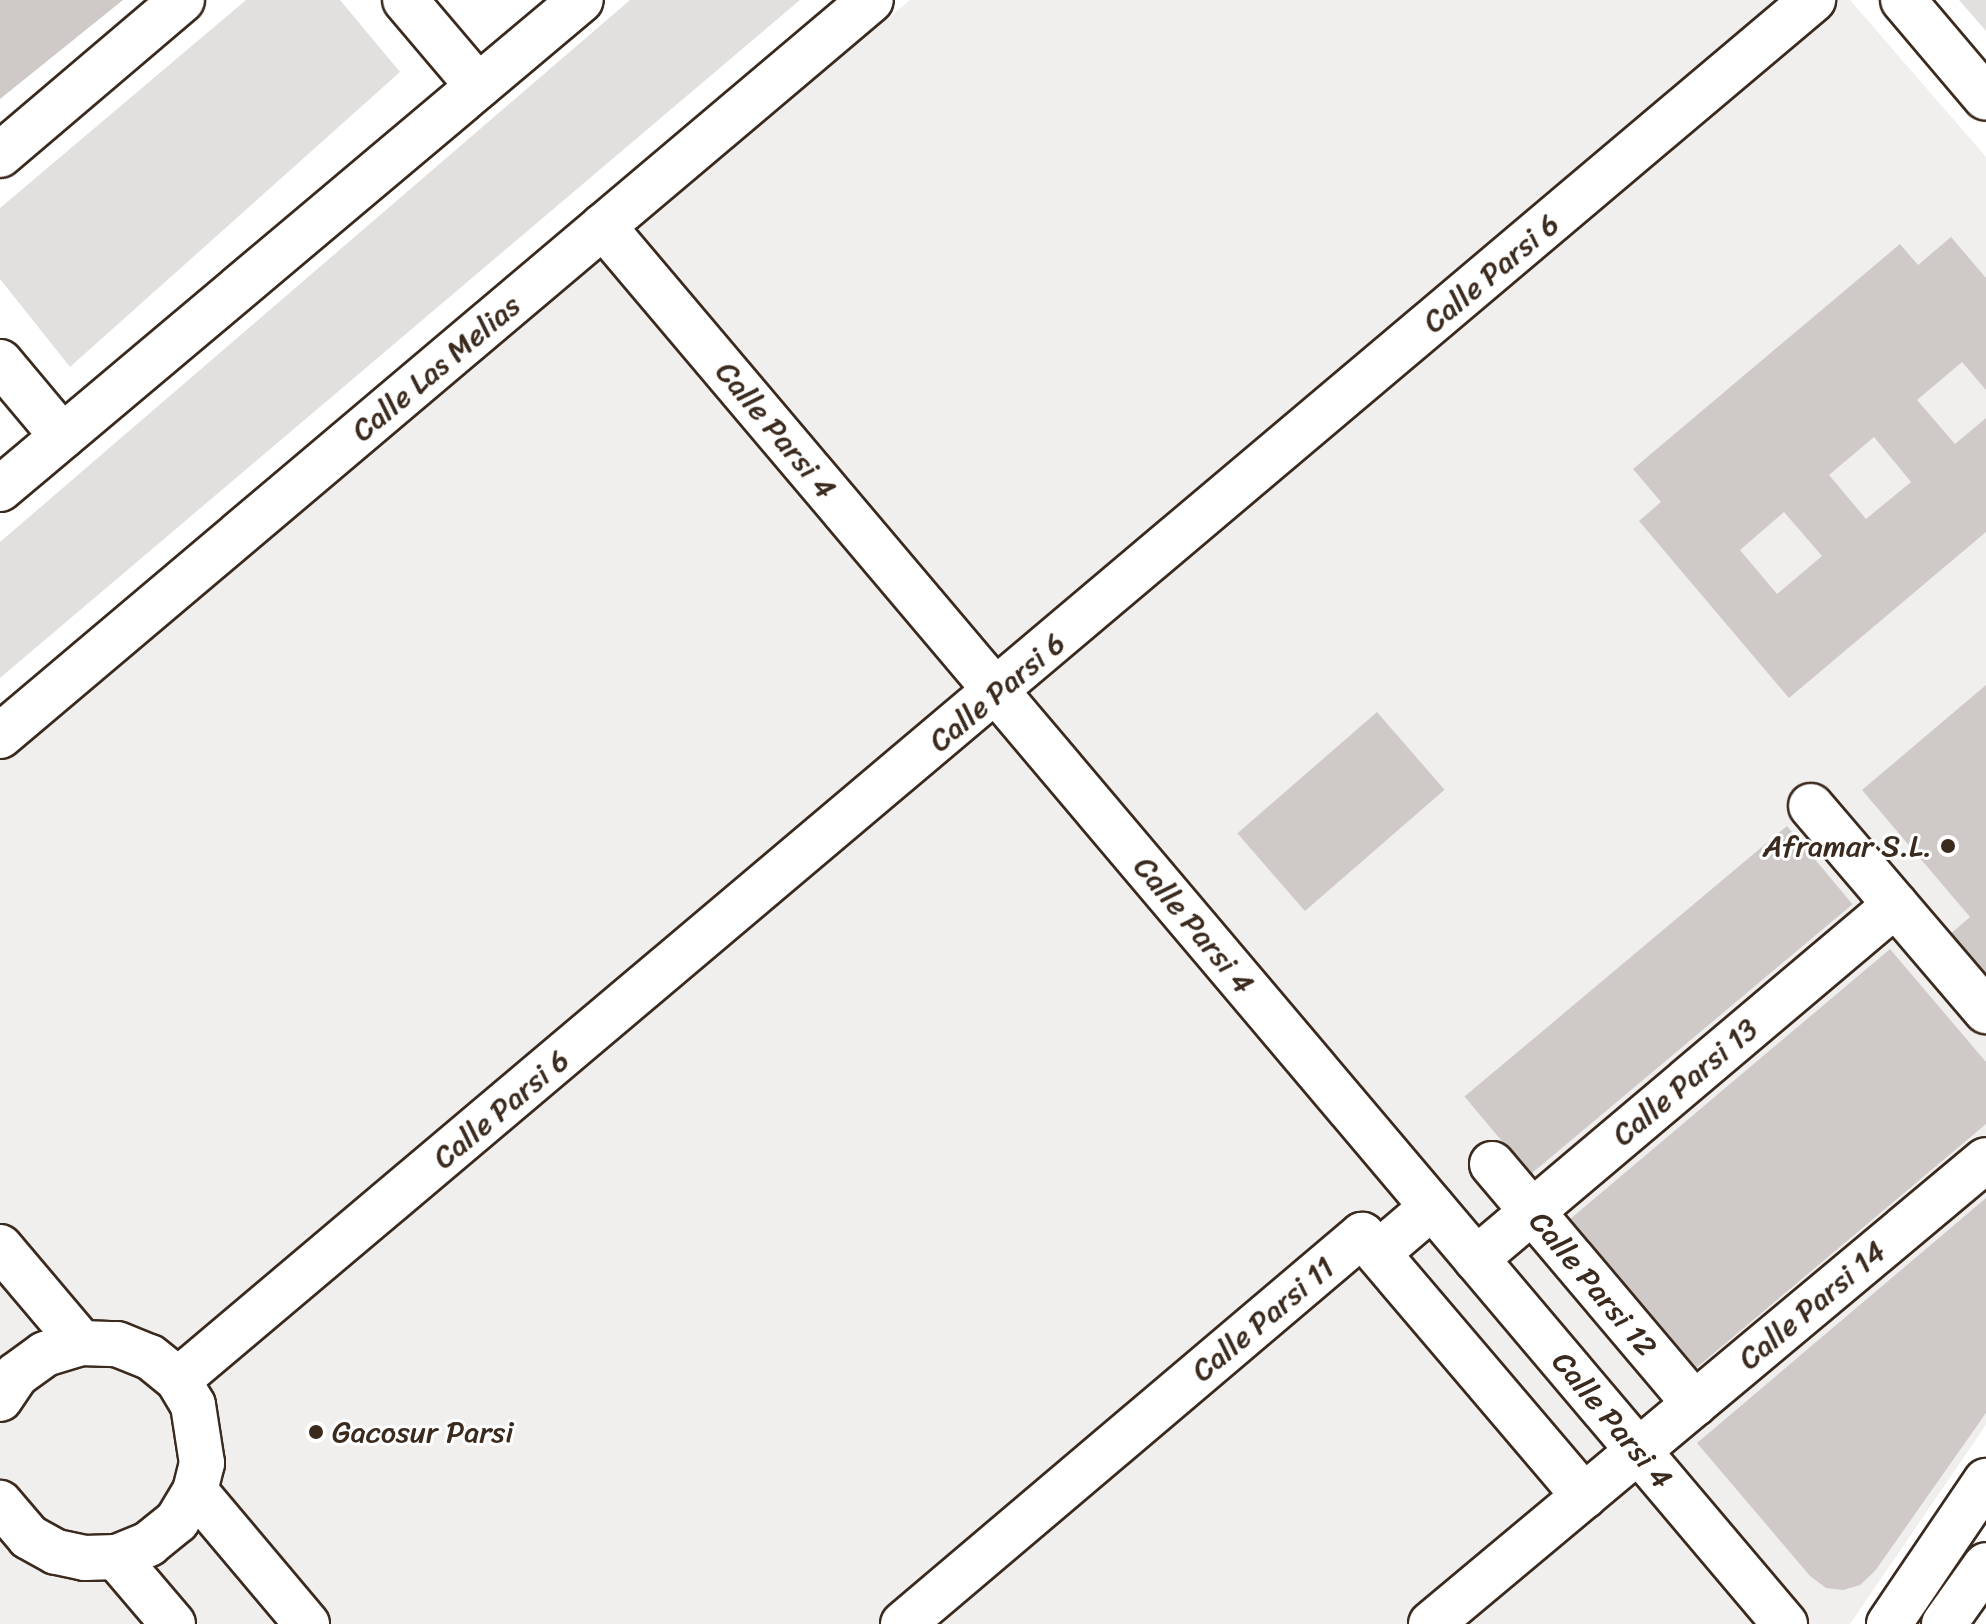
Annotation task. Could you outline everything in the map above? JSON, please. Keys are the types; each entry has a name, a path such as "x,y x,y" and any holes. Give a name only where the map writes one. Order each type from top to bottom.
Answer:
{"street":[{"path":"0,155 182,0"},
{"path":"405,0 478,86"},
{"path":"0,489 581,0"},
{"name":"Calle Las Melias","path":"0,736 871,0"},
{"name":"Calle Parsi 6","path":"178,1380 997,692 1813,0"},
{"path":"1903,0 1986,98"},
{"name":"Calle Parsi 4","path":"603,226 1785,1624"},
{"path":"0,362 62,436"},
{"path":"1811,806 1986,1011"},
{"name":"Calle Parsi 13","path":"1476,1259 1895,905"},
{"name":"Calle Parsi 14","path":"1638,1451 1986,1160"},
{"name":"Calle Parsi 12","path":"1492,1164 1695,1404"},
{"path":"1378,1253 1432,1207"},
{"name":"Calle Parsi 11","path":"903,1624 1362,1235 1584,1496"},
{"path":"0,1247 81,1343"},
{"path":"0,1399 16,1375 45,1354 81,1343 117,1344 150,1357 178,1380 193,1405 202,1433 202,1463 195,1491 177,1521 149,1544 116,1557 85,1558 56,1552 29,1537 3,1514"},
{"path":"1431,1624 1638,1451"},
{"path":"1889,1624 1986,1481"},
{"path":"195,1491 307,1624"},
{"path":"116,1557 173,1624"},
{"path":"1944,1624 1986,1565"}],"shaded area":[{"path":"246,0 340,0 400,72 70,367 0,279 0,208"},
{"path":"630,0 800,0 0,678 0,542"},
{"path":"910,0 1850,0 1986,157 1986,1425 1850,1624 0,1624 0,749"},
{"path":"1959,0 1986,0 1986,31"}],"building":[{"path":"0,0 123,0 0,99"},
{"path":"1951,237 1986,278 1986,390 1962,362 1917,400 1955,444 1986,418 1986,532 1789,698 1639,521 1661,502 1633,469 1900,244 1918,265","holes":["1874,437 1911,482 1866,519 1829,475","1784,512 1822,556 1777,594 1740,550"]},
{"name":"Aframar S.L.","path":"1986,685 1986,981 1948,936 1970,917 1862,790"},
{"path":"1377,712 1445,790 1305,911 1237,833"},
{"path":"1787,826 1853,904 1530,1175 1464,1097"},
{"path":"1890,949 1986,1062 1986,1124 1695,1369 1569,1220"},
{"path":"1986,1198 1986,1413 1875,1571 1860,1585 1843,1590 1826,1588 1810,1576 1697,1443"}],"place":[{"name":"Aframar S.L.","path":"1948,846"},
{"name":"Gacosur Parsi","path":"316,1432"}]}
